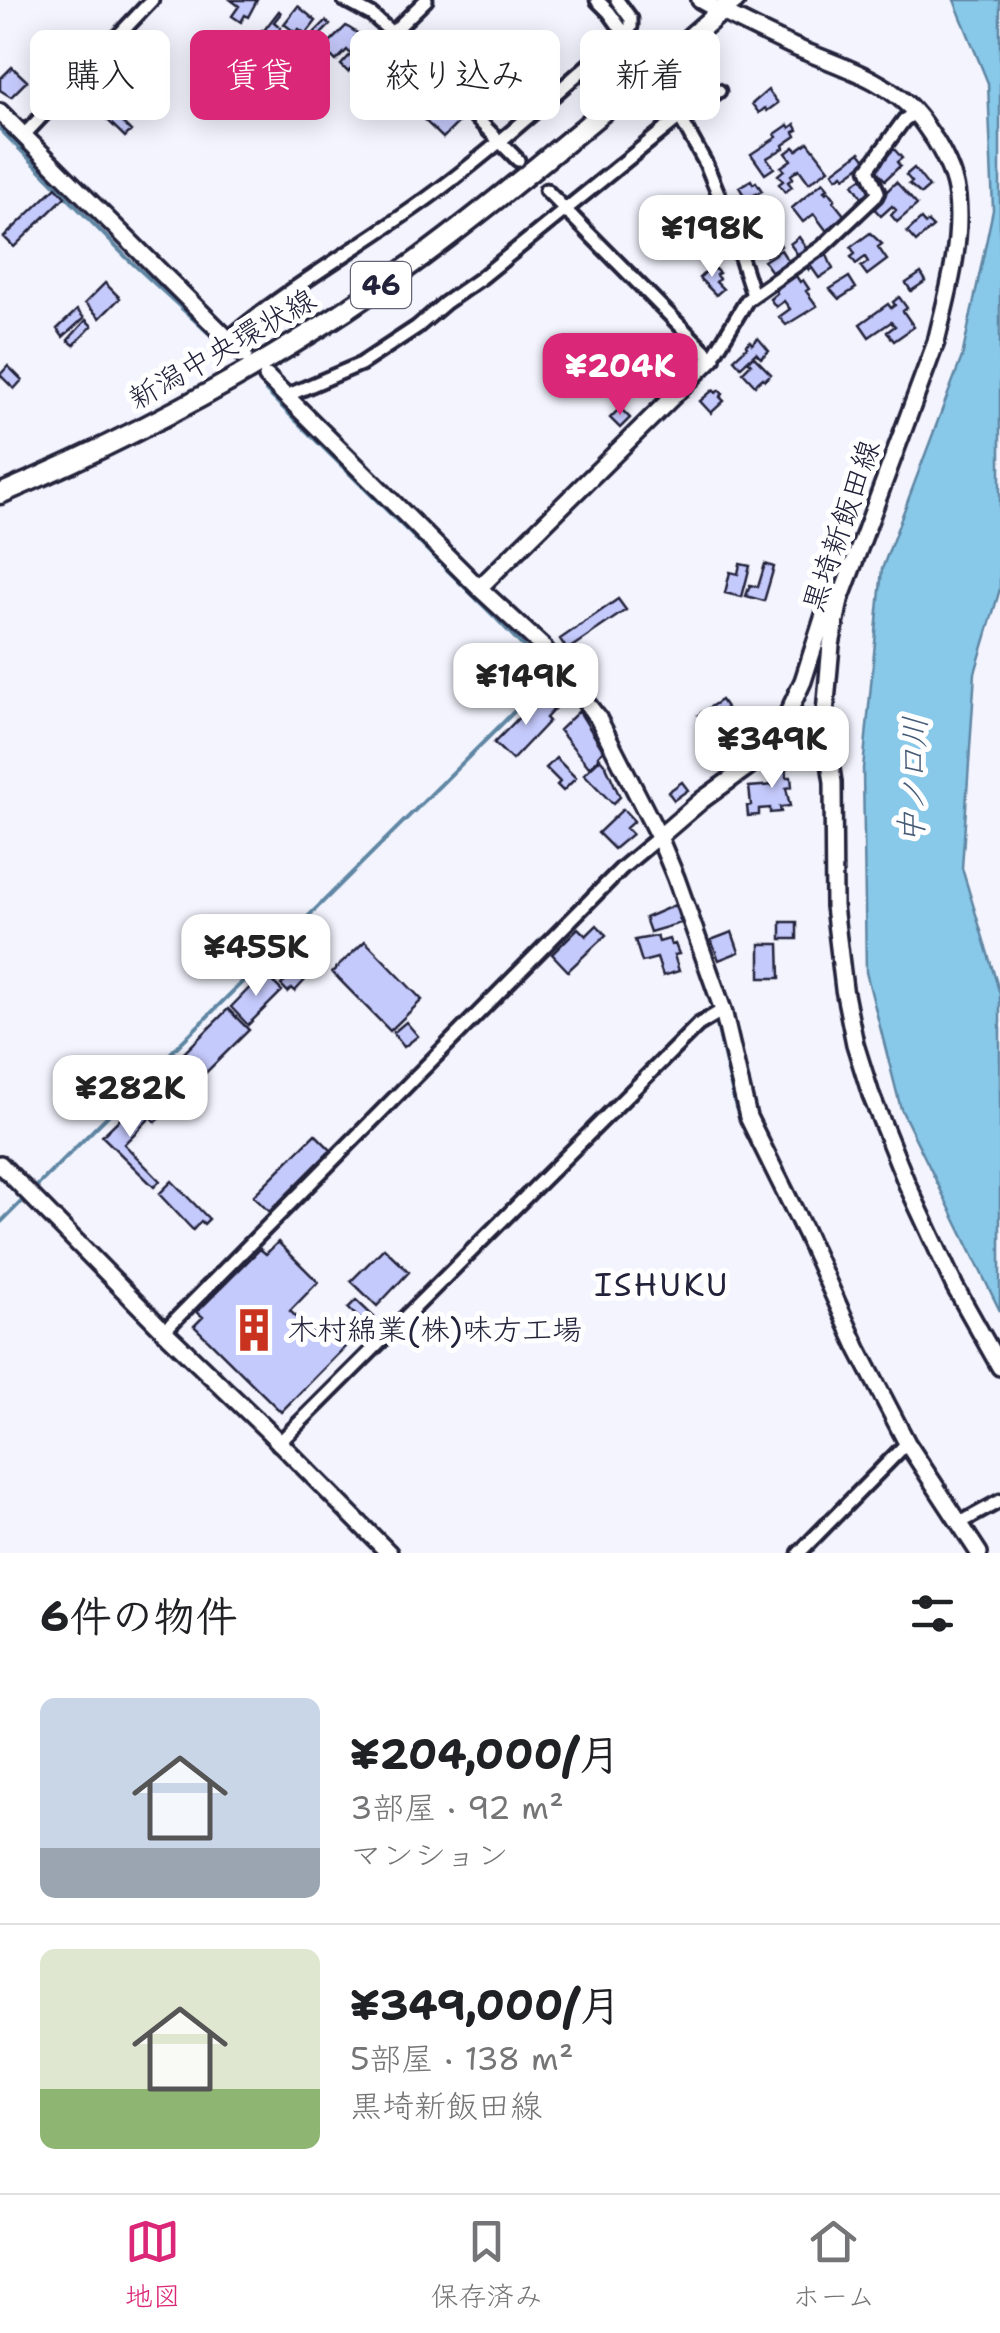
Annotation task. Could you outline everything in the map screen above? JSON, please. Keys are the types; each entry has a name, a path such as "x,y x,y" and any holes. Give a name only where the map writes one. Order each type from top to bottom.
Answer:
{"main road":[{"name":"新潟中央環状線","path":"0,494 191,402 354,303 505,192 728,6"}],"street":[{"path":"24,135 152,0"},
{"path":"344,0 388,30"},
{"path":"395,30 426,0"},
{"path":"598,0 621,30"},
{"path":"617,0 630,19 627,30"},
{"name":"黒埼新飯田線","path":"700,0 728,6 788,44 890,90 916,112 954,176 954,262 936,342 840,600 831,645 824,725 833,782 834,906 855,1044 907,1184 955,1287 1000,1367"},
{"path":"229,338 257,314 425,200 580,72"},
{"path":"0,112 244,355"},
{"path":"479,588 712,358 747,300 822,248 876,196 878,192 868,170 904,120 916,112"},
{"path":"477,120 518,160"},
{"path":"286,396 361,364 403,336 482,278 676,120"},
{"path":"683,120 727,215 753,295"},
{"path":"546,190 712,358"},
{"path":"267,378 542,646 598,718 659,837 723,1010 748,1117 907,1443 979,1553"},
{"path":"164,1331 622,868 702,800 750,766 776,740 804,682 826,609 840,600"},
{"path":"278,1444 698,1024 723,1010"},
{"path":"0,1164 388,1553"},
{"path":"798,1553 907,1443"},
{"path":"960,1523 1000,1501"}],"water":[{"name":"中ノ口川","path":"954,0 1000,0 1000,589 975,673 962,868 1000,994 1000,1311 901,1109 866,972 863,769 882,569 962,357 993,210 988,83"}],"building":[{"path":"231,0 257,0 241,22 232,16 239,6"},
{"path":"298,6 316,21 309,30 292,30 284,24"},
{"path":"279,11 274,22 281,28 265,29"},
{"path":"346,26 352,30 350,53 347,50 336,61 330,55 330,42"},
{"path":"350,55 350,70 341,65"},
{"path":"12,67 27,81 11,97 0,90 0,79"},
{"path":"768,90 778,103 759,113 752,104"},
{"path":"108,120 120,120 131,131 125,137"},
{"path":"424,120 460,121 443,138"},
{"path":"795,124 796,136 767,158 774,168 765,174 751,154 788,125 790,128"},
{"path":"808,142 829,169 809,183 799,169 791,175 793,178 788,182 792,187 785,192 778,175 791,160 786,153"},
{"path":"894,149 902,158 897,162 900,166 885,180 874,168"},
{"path":"860,152 867,161 845,177 843,174 837,178 833,172"},
{"path":"914,168 929,187 921,194 909,184 912,182 906,175"},
{"path":"862,178 872,193 863,199 853,184"},
{"path":"751,180 762,191 746,199 739,187"},
{"path":"823,182 828,188 824,191 829,191 848,220 829,234 814,214 803,222 792,208"},
{"path":"896,182 917,205 897,222 891,215 896,210 892,206 881,216 872,206"},
{"path":"56,187 65,197 14,247 4,237"},
{"path":"921,219 933,227 916,242 907,232"},
{"path":"771,230 781,246 766,256 756,240"},
{"path":"870,233 882,244 878,247 887,260 867,275 861,267 868,262 865,257 856,264 851,247"},
{"path":"799,237 807,249 798,255 790,244"},
{"path":"781,250 788,261 772,272 764,261"},
{"path":"821,253 827,255 833,269 819,278 805,264"},
{"path":"712,266 719,273 716,282 723,289 716,295 699,278"},
{"path":"921,273 926,281 911,291 906,283"},
{"path":"789,275 803,280 817,306 786,325 779,317 790,309 784,301 776,307 770,299"},
{"path":"849,277 856,288 839,299 830,289"},
{"path":"105,283 120,298 100,318 85,303"},
{"path":"899,297 914,327 894,341 887,332 895,326 891,322 869,337 860,324 888,304 891,308"},
{"path":"77,310 84,318 63,337 57,329"},
{"path":"86,320 92,326 74,345 68,340"},
{"path":"758,338 769,351 761,358 756,353 741,367 734,359 750,341 752,344"},
{"path":"753,356 771,374 755,385 743,372"},
{"path":"8,366 22,380 14,389 0,375"},
{"path":"713,390 723,394 720,397 724,401 711,413 700,401"},
{"path":"620,408 630,418 620,428 610,418"},
{"path":"740,564 750,566 742,597 725,593 730,572 738,574"},
{"path":"765,564 774,567 764,601 746,596 750,585 758,587"},
{"path":"618,599 626,610 567,650 560,639"},
{"path":"542,694 556,707 546,718 549,721 512,760 494,743"},
{"path":"721,700 748,739 734,749 715,721 706,727 698,715"},
{"path":"579,711 603,750 589,767 559,730"},
{"path":"789,755 789,762 781,763 786,777 791,777 792,787 786,788 790,806 780,807 781,812 759,809 759,815 748,816 749,787 774,785 772,764 778,764 778,756"},
{"path":"556,758 576,778 563,791 546,768"},
{"path":"600,759 620,797 613,804 584,774"},
{"path":"682,782 688,790 674,800 668,792"},
{"path":"623,809 634,821 626,828 632,834 614,849 598,833"},
{"path":"675,905 681,923 650,932 645,918"},
{"path":"781,922 797,922 797,939 781,939"},
{"path":"597,925 606,935 568,971 552,954 578,928 586,936"},
{"path":"310,927 321,937 309,950 298,940"},
{"path":"732,932 739,952 719,960 711,940"},
{"path":"657,936 659,942 669,939 671,945 675,944 679,971 663,976 657,958 642,962 635,940"},
{"path":"365,941 422,1000 390,1031 332,972"},
{"path":"760,944 779,944 780,978 760,978"},
{"path":"296,969 306,979 295,991 292,988 288,992 281,985"},
{"path":"264,973 282,991 248,1025 231,1007"},
{"path":"228,1009 249,1030 156,1122 136,1101"},
{"path":"406,1022 418,1036 404,1047 393,1033"},
{"path":"135,1104 149,1119 124,1144 160,1181 154,1187 102,1136"},
{"path":"315,1134 331,1150 269,1212 253,1196"},
{"path":"172,1181 209,1219 204,1224 201,1221 193,1230 159,1194"},
{"name":"木村綿業(株)味方工場","path":"278,1242 318,1282 290,1311 323,1343 333,1333 346,1346 281,1412 194,1326 203,1317 197,1312 260,1249 266,1254"},
{"path":"384,1248 409,1272 377,1306 351,1281"},
{"path":"356,1300 374,1317 366,1325 348,1308"}],"waterway":[{"path":"0,129 128,259 213,337"},
{"path":"266,391 576,702"},
{"path":"32,1191 552,674"},
{"path":"634,805 672,888"},
{"path":"716,1020 736,1108 816,1275"},
{"path":"0,1223 25,1198"}],"place":[{"name":"木村綿業(株)味方工場","path":"254,1330"}],"district":[{"name":"ISHUKU","path":"662,1285"}]}
